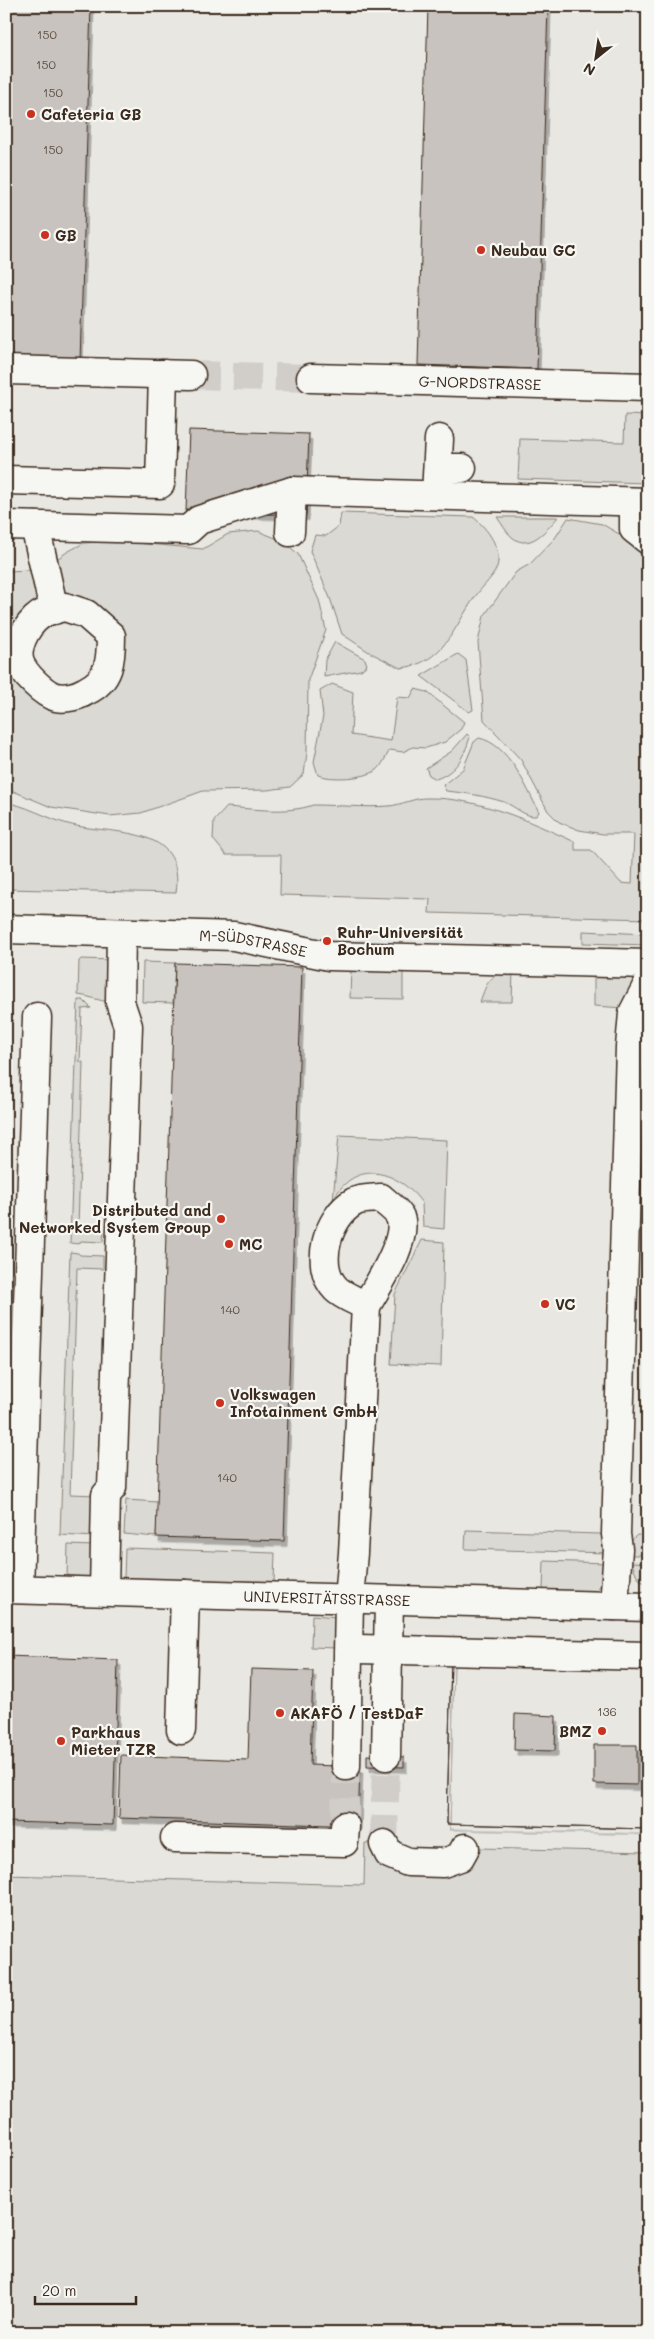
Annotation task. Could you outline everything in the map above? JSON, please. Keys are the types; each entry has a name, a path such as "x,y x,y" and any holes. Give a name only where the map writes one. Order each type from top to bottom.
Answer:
{"street":[{"path":"6,370 191,375"},
{"path":"6,480 160,484 163,374"},
{"name":"G-NORDSTRASSE","path":"311,378 648,387"},
{"path":"439,439 445,477"},
{"path":"6,526 188,530 199,520 292,491 445,477 486,506 564,508 641,502 634,529 648,540"},
{"path":"290,532 292,491"},
{"path":"35,526 54,610"},
{"name":"M-SÜDSTRASSE","path":"6,929 234,936 328,956 648,964"},
{"path":"104,1591 106,1496 112,1488 128,1026 120,1002 121,933"},
{"path":"614,1606 618,1560 616,1527 630,1047 633,1013 648,984"},
{"path":"13,1589 37,1018"},
{"path":"346,1766 349,1599 366,1306"},
{"name":"UNIVERSITÄTSSTRASSE","path":"13,1589 648,1607"},
{"path":"181,1730 184,1594"},
{"path":"386,1756 390,1600"},
{"path":"358,1648 648,1656"},
{"path":"175,1838 344,1842 344,1826"},
{"path":"384,1844 389,1854 408,1862 443,1863 460,1857 465,1848"}],"shaded area":[{"name":"Ruhr-Universität Bochum","path":"6,6 648,6 648,1893 6,1875"},
{"path":"625,415 648,416 648,483 518,479 520,439 624,442"},
{"path":"341,513 473,517 491,536 498,556 495,571 475,597 446,643 427,660 400,668 369,652 342,634 330,598 310,551 315,535 326,536 339,526"},
{"path":"497,517 558,517 537,538 525,542 518,541 512,537"},
{"path":"568,518 602,524 648,551 648,919 429,913 430,899 280,895 281,855 226,855 213,839 214,821 227,807 282,810 313,805 380,807 421,798 445,799 465,801 484,806 540,826 575,842 575,850 591,850 621,883 632,884 634,834 603,834 579,830 559,822 548,811 521,760 484,720 478,642 484,616 516,572 530,564 555,538"},
{"path":"258,531 283,541 298,554 319,600 326,630 308,680 307,753 304,774 290,787 267,790 203,791 141,813 110,816 51,807 6,788 6,571 30,570 41,604 11,653 69,709 98,702 119,675 125,652 116,628 66,597 54,561 84,543 115,541 203,549 228,534"},
{"path":"335,642 365,659 367,665 361,670 324,677 325,660"},
{"path":"458,654 466,660 473,710 469,712 421,676"},
{"path":"332,684 353,692 351,735 391,741 397,697 410,698 415,689 427,692 464,722 461,729 445,742 426,748 413,747 403,752 390,750 379,768 372,773 348,778 323,777 318,775 314,762 323,716 320,691"},
{"path":"467,734 470,737 468,744 454,768 436,779 429,775 426,768 452,751"},
{"path":"479,738 490,742 508,757 539,812 536,816 527,815 497,800 446,791 443,785 463,769 474,742"},
{"path":"6,803 20,806 68,824 124,832 142,836 158,843 169,854 176,870 176,893 6,889"},
{"path":"583,931 648,934 648,945 583,943"},
{"path":"81,959 112,960 110,1002 78,995 79,961"},
{"path":"143,962 175,963 173,1003 142,1002"},
{"path":"351,967 403,968 403,999 350,998"},
{"path":"513,970 512,1002 480,1002 487,984 494,976"},
{"path":"594,974 640,975 624,1008 594,1006"},
{"path":"78,1000 83,1000 91,1008 82,1009 80,1062 83,1062 78,1228 104,1229 103,1242 81,1241 79,1244 70,1243"},
{"path":"339,1135 447,1140 444,1229 423,1227 422,1203 401,1183 389,1176 377,1173 364,1174 353,1178 342,1187 333,1200"},
{"path":"422,1240 444,1242 441,1366 391,1364 395,1294"},
{"path":"70,1252 80,1255 103,1256 103,1269 77,1268 70,1494 97,1495 95,1537 60,1535"},
{"path":"126,1500 158,1502 156,1537 124,1534"},
{"path":"466,1530 600,1534 608,1540 608,1553 465,1549"},
{"path":"637,1535 648,1535 648,1555 630,1555 630,1544"},
{"path":"68,1545 95,1546 94,1577 67,1576"},
{"path":"125,1548 275,1553 274,1582 124,1578"},
{"path":"544,1561 607,1563 602,1584 593,1593 543,1590"},
{"path":"631,1562 648,1563 648,1586 638,1578"},
{"path":"312,1615 337,1617 336,1648 311,1647"},
{"path":"365,1843 369,1843 377,1861 390,1869 468,1861 479,1848 648,1852 648,2333 6,2333 6,1875 364,1885"}],"building":[{"name":"GB","path":"6,6 91,6 80,361 6,359"},
{"name":"Neubau GC","path":"428,6 548,6 537,369 418,365"},
{"path":"189,430 309,434 306,515 186,512"},
{"name":"MC","path":"175,963 302,967 284,1541 156,1537"},
{"name":"Parkhaus Mieter TZR","path":"6,1656 118,1660 113,1825 6,1822"},
{"name":"BMZ","path":"451,1658 648,1663 648,1829 447,1824","holes":["515,1714 556,1716 555,1751 514,1750","594,1745 637,1745 637,1785 594,1784"]},
{"name":"BMZ","path":"451,1658 648,1663 648,1829 447,1824"},
{"name":"AKAFÖ / TestDaF","path":"251,1669 313,1671 310,1765 360,1767 358,1826 119,1818 121,1755 248,1760"},
{"path":"367,1755 404,1757 404,1767 367,1766"}],"tunnel":[{"path":"191,375 311,378"},
{"path":"384,1844 386,1756"},
{"path":"345,1826 346,1766"}],"place":[{"name":"Cafeteria GB","path":"31,114"},
{"name":"GB","path":"45,235"},
{"name":"Neubau GC","path":"481,250"},
{"name":"Ruhr-Universität Bochum","path":"327,941"},
{"name":"Distributed and Networked System Group","path":"221,1219"},
{"name":"MC","path":"229,1244"},
{"name":"VC","path":"545,1304"},
{"name":"Volkswagen Infotainment GmbH","path":"220,1403"},
{"name":"AKAFÖ / TestDaF","path":"280,1713"},
{"name":"BMZ","path":"602,1731"},
{"name":"Parkhaus Mieter TZR","path":"61,1741"}]}
